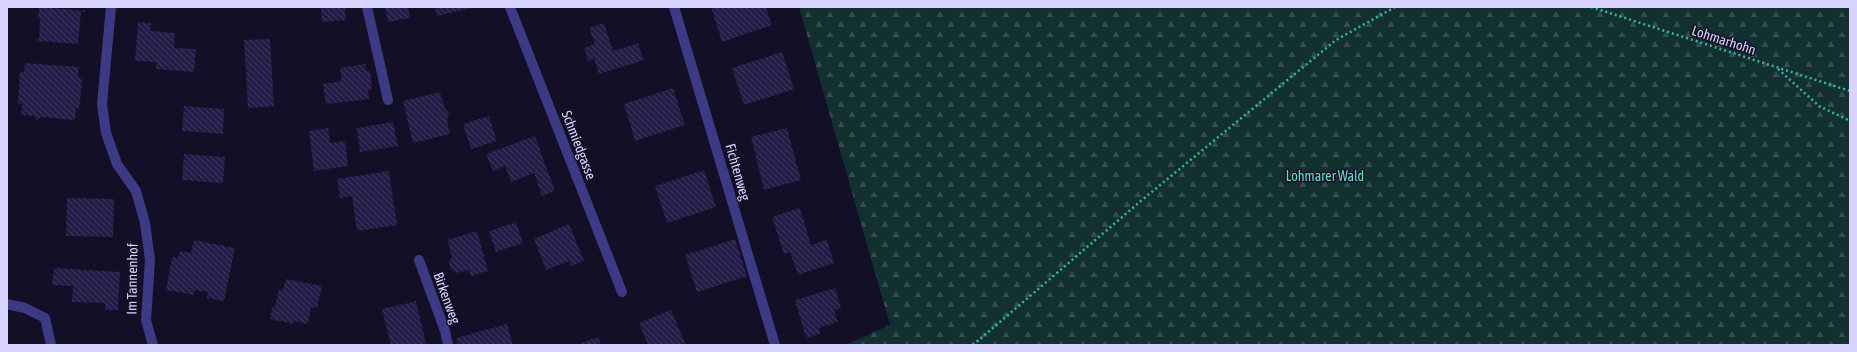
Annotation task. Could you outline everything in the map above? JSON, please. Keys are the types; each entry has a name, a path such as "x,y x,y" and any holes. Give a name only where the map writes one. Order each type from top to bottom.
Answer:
{"street":[{"name":"Im Tannenhof","path":"111,7 102,104 106,133 117,164 136,191 145,223 150,260 146,320 153,345"},
{"path":"367,7 388,100"},
{"name":"Schmiedgasse","path":"510,7 622,292"},
{"name":"Fichtenweg","path":"674,7 775,345"},
{"name":"Birkenweg","path":"419,260 445,331 448,345"},
{"path":"7,304 25,308 45,318 51,345"}],"path":[{"path":"973,345 1148,195 1336,40 1395,7"},
{"name":"Lohmarhohn","path":"1591,7 1850,91"},
{"path":"1776,67 1819,106 1850,121"}],"green space":[{"name":"Lohmarer Wald","path":"799,7 1850,7 1850,345 845,345 890,325"}],"building":[{"path":"39,7 86,11 81,12 78,44 36,41 36,39 39,40"},
{"path":"321,7 345,7 346,20 322,22"},
{"path":"385,7 408,7 410,18 388,22"},
{"path":"435,7 471,7 471,8 437,16"},
{"path":"711,7 766,7 772,25 722,42"},
{"path":"138,22 151,23 150,31 175,33 174,48 196,49 194,72 156,69 157,62 135,61"},
{"path":"604,23 613,51 638,43 644,60 599,74 594,58 588,61 584,48 595,44 589,28"},
{"path":"270,39 274,106 248,108 244,40"},
{"path":"782,52 794,89 744,105 732,68"},
{"path":"25,63 79,67 78,78 82,78 81,93 79,109 76,108 75,120 41,117 37,120 34,116 21,115 22,104 18,103 20,72 24,72"},
{"path":"365,64 366,71 370,71 372,89 368,90 369,99 326,104 323,84 342,81 340,68"},
{"path":"673,88 685,125 635,141 624,104"},
{"path":"440,92 445,109 449,113 447,119 450,134 413,143 403,101"},
{"path":"184,106 224,109 223,134 182,131"},
{"path":"489,116 497,141 471,149 463,124"},
{"path":"393,122 398,146 360,152 357,128"},
{"path":"328,128 330,143 345,141 348,166 314,171 309,131"},
{"path":"787,128 801,180 764,190 751,137"},
{"path":"535,136 555,191 542,196 534,173 511,182 505,166 493,171 486,154"},
{"path":"184,154 225,157 223,183 182,180"},
{"path":"704,170 716,207 667,223 655,186"},
{"path":"389,171 397,225 357,231 352,196 340,198 337,179"},
{"path":"67,198 114,199 113,237 66,236"},
{"path":"800,208 811,245 827,240 834,263 798,275 790,252 784,254 772,217"},
{"path":"516,222 523,243 496,252 489,231"},
{"path":"569,224 584,261 571,266 569,261 546,270 534,239"},
{"path":"477,231 488,271 471,276 469,270 457,273 451,270 449,262 452,257 447,240"},
{"path":"735,239 747,276 697,292 685,255"},
{"path":"194,240 235,248 224,301 207,298 208,292 195,290 194,295 166,290 172,257 178,258 180,251 191,253"},
{"path":"54,268 120,272 118,310 105,310 105,303 72,302 73,286 52,285"},
{"path":"286,279 322,286 317,308 311,307 308,324 293,321 293,324 270,319 272,307 275,307 279,289 283,290"},
{"path":"835,288 841,308 834,310 838,322 819,328 820,334 806,338 795,300"},
{"path":"416,301 426,344 391,345 382,309"},
{"path":"671,310 686,345 648,345 639,323"},
{"path":"507,324 513,345 458,345 456,338"},
{"path":"598,337 601,345 576,345"}]}
